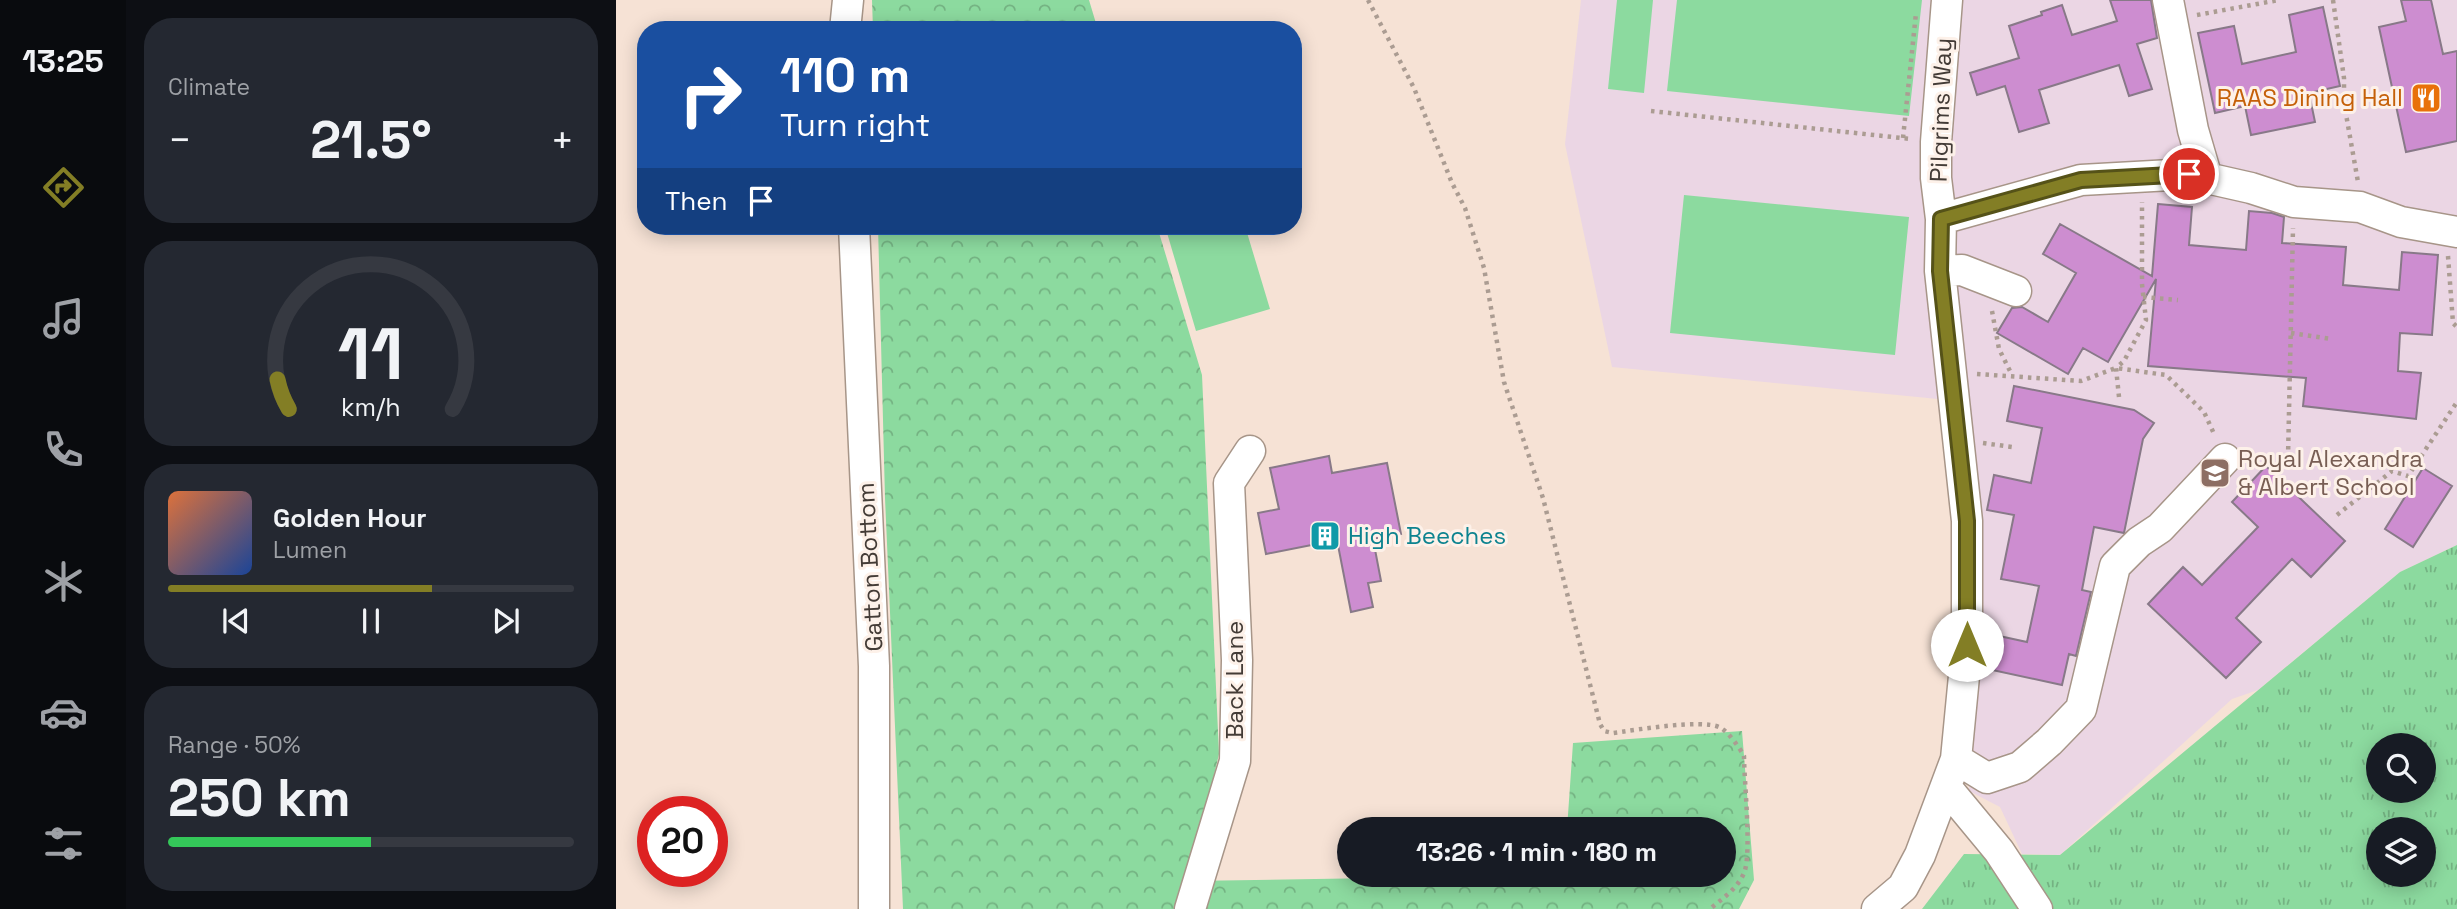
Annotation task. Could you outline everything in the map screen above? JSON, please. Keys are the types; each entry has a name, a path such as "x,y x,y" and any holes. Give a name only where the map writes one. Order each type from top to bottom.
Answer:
{"street":[{"path":"846,21 848,0"},
{"name":"Pilgrims Way","path":"1877,909 1903,887 1920,855 1956,759 1967,645 1967,521 1940,271 1941,219 1936,178 1936,142 1947,0"},
{"path":"2170,10 2193,131 2207,178"},
{"path":"1941,219 2081,180 2189,174 2251,188 2294,202 2360,207 2401,222 2452,232"},
{"name":"Gatton Bottom","path":"854,235 874,666 874,909"},
{"path":"1940,271 1962,270 2016,291"},
{"name":"Back Lane","path":"1190,909 1235,761 1237,660 1229,483 1250,451"},
{"path":"1956,759 1987,778 2020,767 2081,709 2115,566 2139,542 2160,528 2225,458"},
{"path":"1946,787 1999,851 2037,909"}],"path":[{"path":"1368,0 1414,88 1452,183 1465,208 1484,268 1504,382 1543,498 1600,724 1604,731 1613,733 1687,724 1719,727 1744,756 1747,848 1745,871 1733,890 1710,909"},
{"path":"1903,138 1917,0"},
{"path":"2170,10 2276,0"},
{"path":"2333,0 2343,68 2344,103 2358,177 2360,207"},
{"path":"1651,111 1936,142"},
{"path":"1951,373 2081,381 2116,368 2124,361 2146,320 2143,297 2142,176"},
{"path":"2288,458 2294,202"},
{"path":"2452,232 2453,323 2457,327"},
{"path":"1986,279 1999,349 2011,375"},
{"path":"2143,297 2178,300"},
{"path":"2291,333 2331,339"},
{"path":"2116,368 2119,397"},
{"path":"2116,368 2166,375 2204,412 2225,458"},
{"path":"2337,515 2392,471 2408,476 2457,401"}],"shaded area":[{"name":"Royal Alexandra & Albert School","path":"1581,0 2457,0 2457,545 2400,572 2258,690 2232,699 2060,855 2022,854 2000,807 1969,791 1982,583 1968,402 1612,367 1565,144"}],"green space":[{"path":"872,0 1089,0 1095,21 873,21"},
{"path":"1617,0 1653,0 1644,93 1608,89"},
{"path":"1677,0 1922,0 1909,116 1667,91"},
{"path":"1684,195 1909,217 1895,355 1670,333"},
{"path":"878,235 1160,235 1202,375 1219,754 1189,881 1337,879 1337,887 1736,887 1736,817 1568,817 1573,743 1742,731 1754,880 1739,909 903,909 885,498"},
{"path":"1168,235 1248,235 1270,309 1196,331"},
{"path":"2457,545 2457,909 1922,909 1964,854 2060,855 2400,572"}],"building":[{"path":"2110,0 2151,0 2157,38 2137,44 2152,89 2129,96 2119,65 2039,90 2049,123 2019,132 2005,86 1977,95 1970,73 2019,58 2009,26 2062,5 2072,35 2117,21"},
{"name":"RAAS Dining Hall","path":"2401,0 2431,0 2443,54 2457,51 2457,141 2406,152 2379,27 2406,21"},
{"path":"2323,7 2340,86 2309,93 2315,122 2251,135 2245,106 2215,113 2198,33 2234,26 2242,64 2296,52 2289,15"},
{"path":"2158,204 2192,207 2189,245 2246,250 2249,211 2284,217 2282,243 2346,247 2343,285 2399,290 2402,252 2438,255 2432,335 2400,333 2398,371 2421,373 2416,419 2303,406 2306,378 2148,366 2156,279 2108,362 2083,348 2068,374 1997,333 2012,308 2022,307 2048,322 2076,273 2043,254 2060,224 2152,276"},
{"path":"2014,386 2134,410 2154,423 2143,439 2124,533 2094,527 2082,590 2091,592 2076,656 2069,654 2062,685 1983,668 1990,634 2027,642 2039,586 2001,579 2014,515 1987,510 1994,475 2031,483 2042,428 2007,421"},
{"name":"High Beeches","path":"1329,456 1332,473 1387,463 1401,534 1373,539 1381,581 1368,583 1373,607 1351,612 1337,540 1266,554 1258,513 1279,509 1270,468"},
{"path":"2266,466 2345,541 2311,577 2292,559 2236,618 2261,642 2226,678 2148,604 2183,567 2202,585 2258,527 2232,502"},
{"path":"2423,468 2452,486 2413,547 2385,529"}],"place":[{"name":"RAAS Dining Hall","path":"2426,98"},
{"name":"Royal Alexandra & Albert School","path":"2215,473"},
{"name":"High Beeches","path":"1325,536"}],"route":[{"path":"1967,645 1967,521 1940,271 1941,219 2081,180 2189,174"}]}
